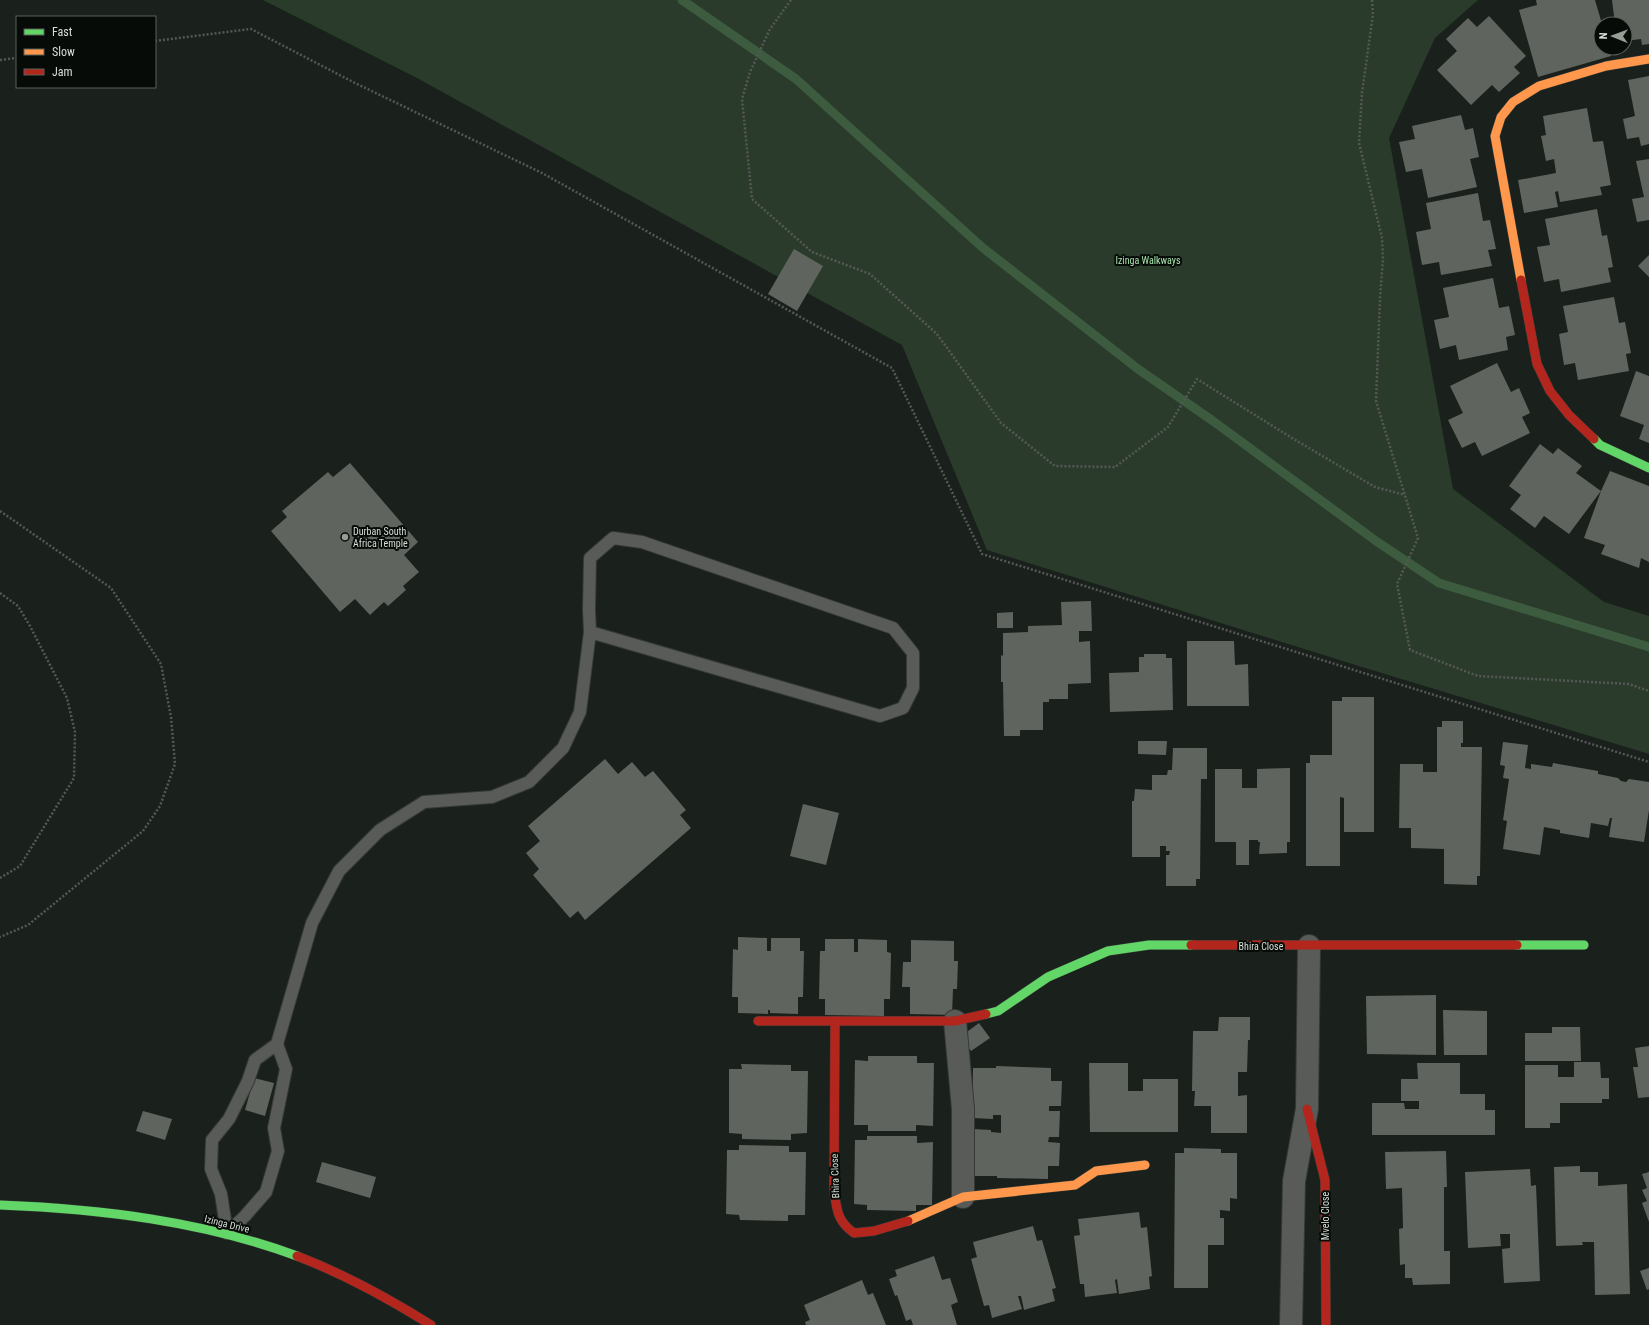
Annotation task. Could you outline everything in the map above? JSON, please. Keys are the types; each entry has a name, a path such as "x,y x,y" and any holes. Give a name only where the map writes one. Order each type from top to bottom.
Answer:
{"street":[{"path":"1649,59 1606,66 1539,86 1513,102 1501,117 1495,136 1536,364 1550,391 1569,415 1600,445 1649,468"},
{"name":"Bhira Close","path":"758,1021 955,1021 998,1011 1048,977 1108,951 1149,945 1584,945"},
{"name":"Mvelo Close","path":"1291,1325 1294,1182 1307,1109 1309,946"},
{"name":"Bhira Close","path":"835,1021 834,1191 838,1210 844,1226 854,1233 874,1231 909,1220 963,1197 1075,1185 1096,1171 1145,1165"},
{"path":"955,1021 963,1109 963,1197"},
{"name":"Mvelo Close","path":"1307,1109 1325,1180 1326,1325"},
{"name":"Izinga Drive","path":"0,1205 52,1207 109,1212 163,1220 227,1233 294,1255 336,1273 406,1308 431,1325"}],"lane":[{"path":"227,1233 245,1216 266,1192 278,1151 274,1128 286,1069 277,1044 312,923 339,871 380,830 424,802 492,797 529,782 563,748 580,712 590,632 590,558 613,538 642,542 893,628 913,653 913,688 902,708 880,716 590,632"},
{"path":"227,1233 221,1194 211,1169 212,1140 229,1119 248,1081 255,1060 277,1044"}],"path":[{"path":"791,0 770,29 750,72 742,99 752,199 812,252 870,274 937,334 1001,423 1056,466 1115,467 1168,427 1198,379 1292,438 1375,487 1405,495"},
{"path":"1372,0 1373,14 1362,93 1359,142 1382,238 1383,259 1376,401 1418,538 1397,584 1410,650 1478,676 1629,684 1649,691"},
{"path":"156,41 251,29 355,83 542,173 892,368 982,554 1649,762"},
{"path":"0,60 16,58"},
{"path":"0,511 111,588 161,664 172,717 175,764 160,806 142,831 28,925 0,937"},
{"path":"0,593 18,606 30,626 67,698 76,732 74,778 20,866 0,878"}],"green space":[{"name":"Izinga Walkways","path":"263,0 1478,0 1435,38 1389,138 1453,489 1604,602 1649,616 1649,754 1362,667 987,550 902,345 417,78"}],"building":[{"path":"1536,0 1595,0 1600,16 1593,16 1593,56 1611,56 1538,77 1519,10 1537,5"},
{"path":"1612,0 1649,0 1649,44 1642,45 1641,39 1633,40 1633,16 1614,16"},
{"path":"1489,16 1526,56 1514,67 1520,73 1499,92 1492,85 1471,105 1437,70 1457,51 1446,39 1468,18 1477,27"},
{"path":"1649,76 1649,144 1641,146 1639,137 1627,139 1623,119 1635,116 1628,80"},
{"path":"1587,108 1593,142 1603,141 1611,185 1600,187 1602,195 1560,202 1558,191 1555,192 1558,207 1524,213 1518,180 1556,173 1554,159 1546,161 1541,136 1546,135 1543,116"},
{"path":"1461,115 1465,130 1473,128 1479,157 1470,159 1477,187 1428,198 1422,169 1406,172 1399,142 1415,139 1412,126"},
{"path":"1649,159 1649,220 1637,222 1632,199 1644,197 1636,161"},
{"path":"1478,193 1483,221 1490,220 1496,249 1488,250 1492,266 1441,275 1439,262 1422,265 1416,232 1431,229 1426,203"},
{"path":"1597,209 1602,236 1607,235 1613,267 1608,268 1611,282 1561,292 1559,279 1544,282 1537,247 1550,245 1545,219"},
{"path":"794,249 823,266 797,311 768,294"},
{"path":"1649,255 1649,277 1638,266"},
{"path":"1493,278 1499,308 1509,306 1515,335 1506,337 1508,350 1459,360 1456,345 1440,349 1434,320 1449,317 1443,288"},
{"path":"1614,297 1619,323 1625,322 1631,353 1626,354 1629,371 1578,380 1575,363 1564,365 1559,334 1568,332 1563,306"},
{"path":"1497,363 1511,392 1519,388 1530,413 1522,417 1530,433 1482,456 1475,442 1462,448 1448,420 1463,413 1450,386"},
{"path":"1636,371 1649,376 1649,443 1639,439 1644,425 1620,416"},
{"path":"1540,444 1553,454 1558,448 1582,466 1576,473 1601,491 1569,534 1544,516 1535,528 1510,509 1521,495 1509,486"},
{"name":"Durban South Africa Temple","path":"350,463 418,542 404,555 419,572 403,586 406,590 388,606 384,602 370,615 355,599 340,612 271,531 287,517 282,511 328,472 333,477"},
{"path":"1610,471 1649,486 1649,562 1641,558 1639,568 1601,554 1605,545 1584,538"},
{"path":"1091,601 1092,631 1079,631 1079,642 1090,641 1091,683 1068,684 1068,699 1049,699 1049,702 1043,702 1043,730 1020,730 1020,736 1004,736 1003,682 1001,682 1003,633 1028,632 1028,626 1062,625 1061,602"},
{"path":"1013,612 1013,628 997,628 997,613"},
{"path":"1187,641 1234,641 1235,665 1248,664 1249,706 1187,706"},
{"path":"1144,654 1166,654 1166,658 1172,658 1173,710 1110,712 1109,673 1139,672 1139,657 1144,657"},
{"path":"1342,697 1374,697 1374,832 1344,832 1344,798 1340,797 1340,866 1306,866 1306,763 1310,763 1310,755 1332,755 1332,701 1342,701"},
{"path":"1442,721 1463,721 1463,743 1461,743 1461,747 1482,747 1480,876 1477,876 1477,885 1444,884 1444,849 1411,848 1411,828 1399,828 1400,764 1423,764 1423,772 1437,772 1437,727 1442,727"},
{"path":"1138,741 1167,741 1166,755 1138,754"},
{"path":"1503,742 1528,745 1525,768 1531,769 1531,764 1552,767 1553,763 1598,771 1598,774 1618,778 1621,781 1626,782 1629,779 1649,782 1649,810 1644,842 1609,837 1612,818 1610,818 1608,826 1591,823 1589,838 1560,833 1560,830 1544,827 1540,855 1503,849 1507,821 1503,820 1509,779 1503,778 1505,766 1500,765"},
{"path":"1173,748 1207,748 1207,779 1201,779 1200,879 1196,879 1196,886 1166,886 1166,855 1169,855 1170,851 1166,851 1166,846 1160,846 1160,857 1132,857 1132,801 1134,801 1135,789 1152,790 1152,775 1167,775 1168,770 1172,770"},
{"path":"605,759 618,774 632,762 645,777 653,771 686,810 680,815 691,828 585,920 578,911 570,918 533,875 539,869 526,853 540,841 528,826"},
{"path":"1290,768 1290,842 1287,842 1287,853 1259,854 1260,842 1258,842 1258,840 1249,840 1249,865 1236,865 1236,842 1215,842 1215,769 1242,769 1242,788 1257,788 1257,769"},
{"path":"803,804 839,813 826,865 790,856"},
{"path":"738,937 767,938 767,951 771,951 771,938 800,938 800,951 804,951 803,997 798,997 798,1014 770,1013 770,1010 768,1010 768,1014 738,1013 738,997 732,997 733,949 738,950"},
{"path":"825,939 854,939 854,952 858,952 858,939 887,940 887,952 891,953 890,999 884,999 884,1016 825,1015 825,999 819,999 820,951 825,951"},
{"path":"911,940 954,941 954,961 958,961 957,989 953,989 952,1015 910,1014 910,987 902,987 903,962 911,962"},
{"path":"1436,995 1436,1055 1367,1054 1366,996"},
{"path":"1443,1010 1487,1011 1487,1055 1444,1055"},
{"path":"1219,1017 1250,1017 1250,1040 1248,1040 1247,1072 1238,1072 1238,1096 1247,1095 1247,1133 1211,1133 1211,1106 1194,1106 1195,1091 1192,1091 1193,1031 1218,1031"},
{"path":"979,1023 990,1038 971,1051 960,1037"},
{"path":"1552,1027 1580,1027 1581,1061 1525,1061 1525,1033 1552,1033"},
{"path":"1649,1046 1649,1097 1638,1098 1633,1067 1638,1067 1635,1048"},
{"path":"868,1056 917,1056 917,1063 934,1063 933,1126 916,1125 916,1131 868,1131 868,1125 854,1125 855,1060 868,1061"},
{"path":"1574,1062 1600,1062 1601,1078 1609,1078 1609,1099 1602,1099 1602,1103 1560,1103 1560,1123 1550,1123 1550,1128 1525,1128 1525,1065 1558,1065 1558,1077 1574,1077"},
{"path":"1089,1063 1128,1063 1128,1091 1143,1091 1143,1079 1178,1079 1178,1132 1090,1132"},
{"path":"1417,1063 1460,1063 1460,1094 1485,1094 1485,1110 1495,1110 1495,1135 1372,1135 1372,1103 1404,1103 1405,1109 1419,1109 1419,1101 1401,1101 1401,1079 1418,1079"},
{"path":"741,1064 791,1065 791,1071 808,1071 807,1133 791,1134 791,1140 742,1139 742,1134 729,1133 729,1069 742,1069"},
{"path":"996,1066 1051,1068 1051,1081 1062,1081 1061,1106 1049,1106 1049,1111 1060,1111 1059,1137 1049,1137 1048,1142 1060,1143 1059,1166 1048,1166 1048,1179 972,1176 973,1129 991,1130 991,1132 1001,1133 1001,1115 993,1115 993,1119 972,1118 973,1068 996,1068"},
{"path":"254,1078 274,1083 265,1116 245,1110"},
{"path":"143,1111 172,1119 165,1140 136,1131"},
{"path":"867,1136 917,1136 917,1143 933,1142 932,1205 916,1205 916,1211 867,1210 867,1205 854,1204 855,1140 867,1140"},
{"path":"739,1145 789,1146 789,1152 806,1152 805,1215 788,1215 788,1221 740,1220 739,1215 726,1214 727,1150 739,1150"},
{"path":"1184,1148 1221,1149 1221,1153 1237,1153 1237,1199 1230,1198 1230,1211 1220,1210 1220,1218 1224,1218 1224,1245 1208,1245 1208,1288 1174,1288 1175,1153 1184,1153"},
{"path":"1446,1151 1447,1187 1444,1187 1444,1251 1450,1251 1450,1284 1413,1285 1412,1278 1405,1278 1405,1264 1400,1265 1399,1229 1403,1228 1402,1188 1386,1189 1385,1152"},
{"path":"322,1162 376,1177 370,1198 316,1182"},
{"path":"1580,1166 1580,1172 1598,1172 1598,1186 1627,1184 1630,1294 1595,1295 1594,1242 1582,1242 1583,1245 1556,1246 1554,1167"},
{"path":"1530,1169 1531,1186 1536,1185 1540,1281 1504,1283 1502,1249 1510,1248 1510,1234 1500,1234 1501,1246 1468,1248 1465,1172"},
{"path":"1649,1172 1649,1222 1642,1203 1647,1201 1642,1190 1647,1188 1642,1174"},
{"path":"1139,1212 1141,1228 1147,1227 1152,1276 1149,1277 1150,1289 1119,1294 1117,1279 1115,1280 1117,1293 1085,1297 1084,1284 1080,1284 1074,1236 1080,1235 1078,1219"},
{"path":"1033,1226 1037,1241 1042,1240 1056,1288 1052,1289 1055,1301 1024,1310 1021,1296 1018,1296 1022,1309 992,1318 989,1305 984,1306 971,1259 977,1257 973,1242"},
{"path":"934,1256 942,1280 950,1278 958,1302 951,1305 957,1325 913,1325 911,1319 906,1321 897,1295 895,1296 889,1279 897,1276 895,1270"},
{"path":"1649,1268 1649,1289 1647,1290 1640,1271"},
{"path":"862,1280 868,1295 873,1293 886,1325 806,1325 805,1322 810,1320 804,1305"}],"waterway":[{"path":"682,0 796,79 983,248 1138,369 1213,421 1376,541 1439,583 1649,647"}],"traffic: fast":[{"path":"1594,439 1600,445 1649,468"},
{"path":"986,1014 998,1011 1048,977 1108,951 1149,945 1191,945"},
{"path":"1517,945 1584,945"},
{"path":"0,1205 76,1210 151,1219 225,1234 297,1256"}],"traffic: slow":[{"path":"1521,280 1495,136 1501,117 1513,102 1539,86 1606,66 1649,59"},
{"path":"908,1221 963,1197 1075,1185 1096,1171 1145,1165"}],"traffic: jam":[{"path":"1521,280 1537,364 1550,391 1569,415 1594,439"},
{"path":"1191,945 1517,945"},
{"path":"758,1021 955,1021 986,1014"},
{"path":"835,1021 834,1191 839,1215 848,1229 854,1233 874,1231 908,1221"},
{"path":"1307,1109 1325,1180 1326,1325"},
{"path":"297,1256 366,1287 431,1325"}],"place":[{"name":"Durban South Africa Temple","path":"345,537"}]}
